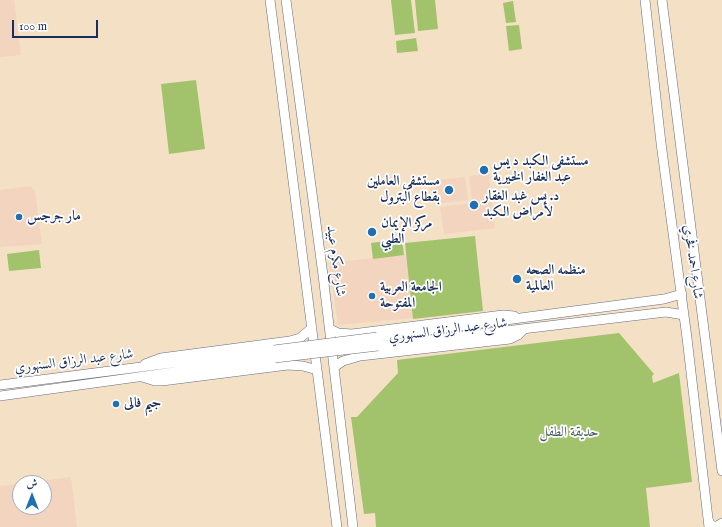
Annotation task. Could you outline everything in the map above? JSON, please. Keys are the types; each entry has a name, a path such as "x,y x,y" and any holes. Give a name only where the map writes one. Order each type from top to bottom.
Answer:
{"street":[{"path":"270,0 337,527"},
{"name":"شارع مكرم عبيد","path":"286,0 330,329 353,527"},
{"name":"شارع احمد فخري","path":"645,0 661,143 682,294 708,527"},
{"name":"شارع احمد فخري","path":"662,0 722,471"},
{"name":"شارع عبد الرزاق السنهوري","path":"330,329 342,334 360,333 503,315 523,318 664,299 682,294"},
{"path":"664,299 668,305 666,312"},
{"name":"شارع عبد الرزاق السنهوري","path":"334,367 348,359 365,356 510,339 518,335 524,329 666,312 684,315"},
{"path":"141,372 523,318"},
{"name":"شارع عبد الرزاق السنهوري","path":"0,396 141,372 148,362 162,358 286,342 300,338 312,328"},
{"path":"141,372 524,329"},
{"path":"360,333 357,338 357,347 365,356"},
{"path":"286,342 293,354 292,360 288,365"},
{"name":"شارع عبد الرزاق السنهوري","path":"0,385 141,372 154,381 162,381 288,365 303,366 316,370"},
{"path":"708,517 710,524 713,526 722,524"}],"shaded area":[{"path":"0,0 14,0 21,55 0,57"},
{"name":"د. يس غبد الغقار لأمراض الكبد","path":"489,174 495,228 444,234 440,207 472,203 469,176"},
{"name":"مستشفى العاملين بقطاع البترول","path":"465,177 468,200 433,204 430,181"},
{"name":"مار جرجس","path":"31,186 35,191 42,244 0,247 0,190"},
{"name":"الجامعة العربية المفتوحة","path":"407,254 413,318 338,325 329,263"},
{"path":"71,477 77,527 0,527 0,486 12,485 12,515 52,515 52,480"}],"green space":[{"path":"391,0 411,0 415,33 395,35"},
{"path":"415,0 435,0 438,29 418,31"},
{"path":"513,1 516,22 506,23 503,3"},
{"path":"519,25 522,49 509,51 506,26"},
{"path":"416,38 418,51 397,53 396,41"},
{"path":"196,80 205,149 169,154 161,84"},
{"path":"475,236 483,311 413,319 405,243"},
{"path":"402,239 404,255 373,259 371,243"},
{"path":"39,250 41,268 9,271 7,254"},
{"name":"حديقة الطفل","path":"619,333 654,374 652,376 653,383 679,373 692,482 646,488 650,527 376,527 375,513 364,514 351,417 357,417 398,373 397,360"}],"place":[{"name":"مستشفى الكبد د يس عبد الغفار الخيرية","path":"484,170"},
{"name":"مستشفى العاملين بقطاع البترول","path":"449,190"},
{"name":"د. يس غبد الغقار لأمراض الكبد","path":"474,205"},
{"name":"مار جرجس","path":"19,217"},
{"name":"مركز الإيمان الطبي","path":"372,232"},
{"name":"منظمه الصحه العالمية","path":"517,279"},
{"name":"الجامعة العربية المفتوحة","path":"372,296"},
{"name":"جيم فالى","path":"116,404"}]}
